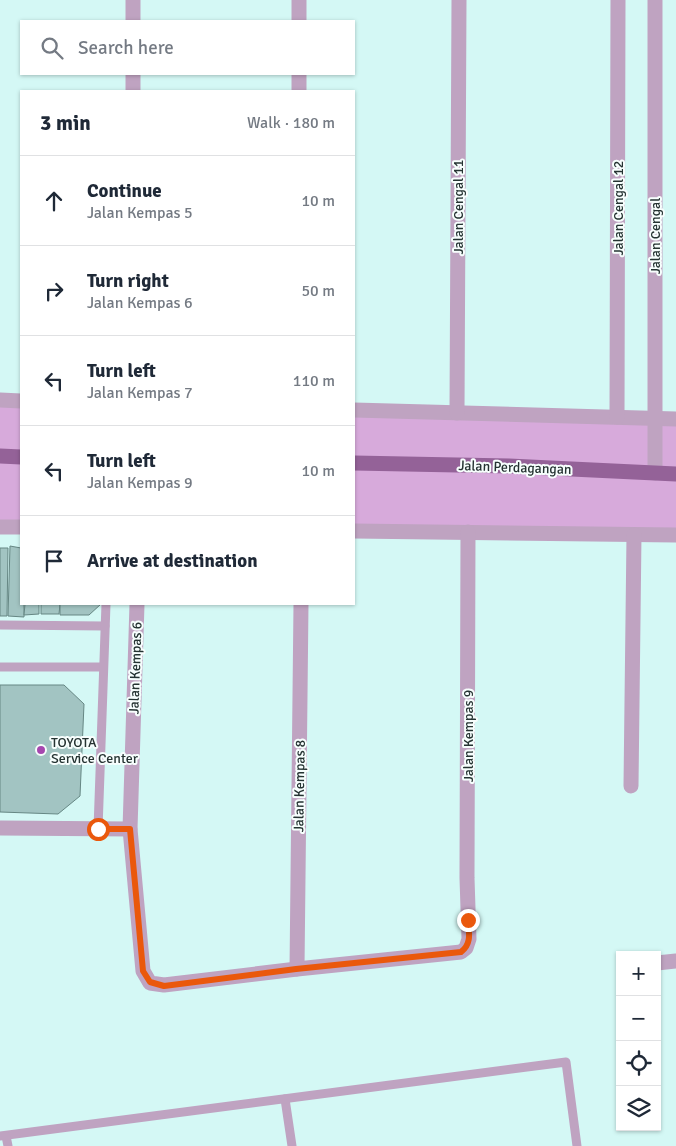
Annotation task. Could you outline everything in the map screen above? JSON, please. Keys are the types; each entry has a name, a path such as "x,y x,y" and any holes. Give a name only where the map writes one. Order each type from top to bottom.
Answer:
{"main road":[{"path":"0,456 20,457"},
{"name":"Jalan Perdagangan","path":"355,463 508,466 676,474"}],"street":[{"path":"133,20 134,0"},
{"path":"299,0 299,20"},
{"name":"Jalan Cengal 11","path":"458,413 459,0"},
{"name":"Jalan Cengal 12","path":"617,416 618,0"},
{"name":"Jalan Cengal","path":"655,473 656,0"},
{"path":"133,75 133,90"},
{"path":"299,75 299,90"},
{"path":"0,400 20,401"},
{"path":"355,410 676,419"},
{"path":"0,527 20,527"},
{"path":"355,531 676,535"},
{"name":"Jalan Kempas 9","path":"296,969 461,952 466,948 469,940 468,532"},
{"path":"631,786 634,535"},
{"name":"Jalan Kempas 6","path":"138,605 130,829 143,971 150,982 164,986 296,969"},
{"name":"Jalan Kempas 8","path":"296,969 302,605"},
{"path":"0,828 130,829"},
{"path":"661,963 676,961"}],"lane":[{"path":"98,829 106,605"},
{"path":"0,625 106,626"},
{"path":"0,667 103,667"},
{"path":"8,1146 3,1136 566,1062 577,1146"},
{"path":"285,1099 292,1146"}],"shaded area":[{"path":"0,400 20,401 20,457 0,456"},
{"path":"355,410 676,419 676,535 355,531"},
{"path":"0,463 20,463 20,527 0,527"}],"building":[{"path":"10,546 20,548 20,605 24,605 24,617 8,616"},
{"path":"0,548 8,548 7,616 0,616"},
{"path":"25,605 39,605 39,614 24,615"},
{"path":"41,605 60,605 59,614 41,614"},
{"path":"60,605 100,605 89,615 60,615"},
{"name":"TOYOTA Service Center","path":"0,685 64,685 84,704 80,796 58,814 0,812"}],"place":[{"name":"TOYOTA Service Center","path":"41,750"}],"route":[{"path":"98,829 130,829 143,971 150,982 164,986 296,969 461,952 466,948 469,940 468,920"}]}
